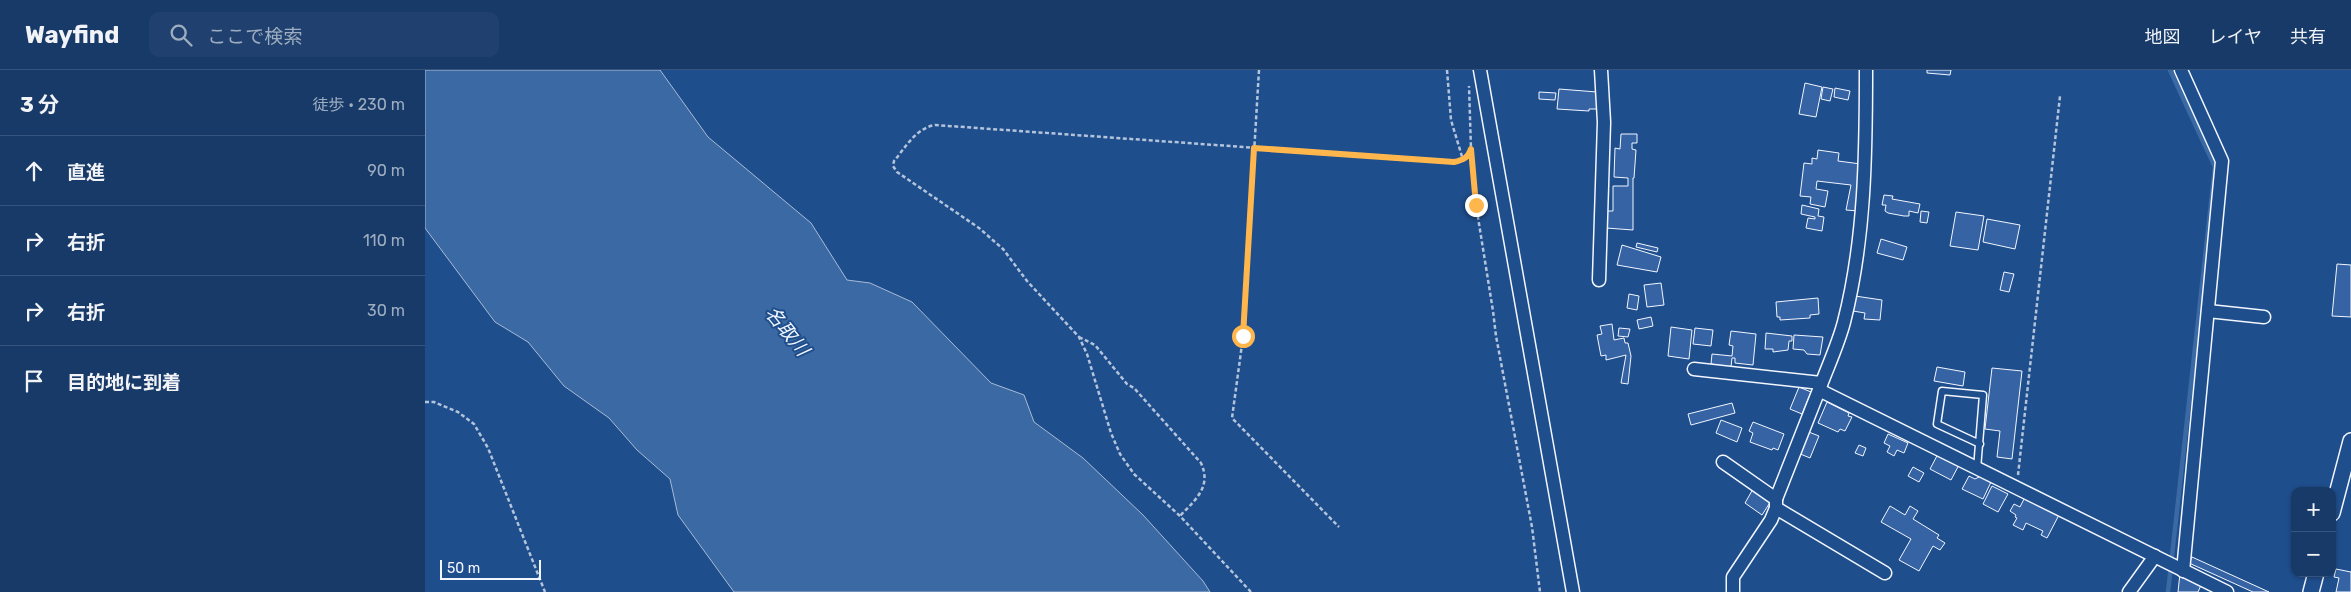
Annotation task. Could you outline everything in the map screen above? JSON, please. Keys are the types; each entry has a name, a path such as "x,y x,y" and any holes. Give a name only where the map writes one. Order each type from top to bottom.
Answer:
{"street":[{"path":"1480,70 1573,592"},
{"path":"1599,280 1604,122 1601,70"},
{"path":"1733,592 1733,577 1771,520 1843,323 1857,248 1866,168 1866,70"},
{"path":"2180,570 2222,161 2181,70"},
{"path":"2208,311 2264,318"},
{"path":"1694,369 1820,387 1977,469 2227,592"},
{"path":"2336,498 2351,441"},
{"path":"1723,462 1776,503 1885,573"},
{"path":"2129,592 2160,559"},
{"path":"2311,592 2315,577"}],"lane":[{"path":"1977,469 1983,396 1942,391 1937,424 1979,444"}],"path":[{"path":"1259,70 1243,336 1232,418 1339,527"},
{"path":"1447,70 1451,120 1463,160"},
{"path":"1468,80 1476,205 1493,310 1495,336 1532,526 1540,592"},
{"path":"2017,488 2060,96"},
{"path":"1251,592 1180,516 1134,474 1120,454 1111,433 1087,354 1079,337 1027,281 1003,249 979,228 897,172 893,166 894,161 919,131 927,126 935,125 1454,162 1469,156 1471,149"},
{"path":"1079,337 1095,345 1127,384 1134,388 1201,463 1205,472 1205,486 1201,494 1180,516"},
{"path":"425,402 434,402 458,412 474,424 488,448 545,592"}],"water":[{"name":"名取川","path":"425,70 660,70 708,137 811,223 847,280 870,283 912,302 991,383 1024,395 1034,422 1083,458 1143,515 1203,581 1210,592 734,592 678,515 670,479 637,450 609,418 564,386 528,342 495,322 425,228"}],"building":[{"path":"1927,70 1951,70 1950,75 1927,73"},
{"path":"1805,83 1822,87 1816,117 1799,114"},
{"path":"1823,87 1833,89 1830,101 1821,99"},
{"path":"1835,88 1850,91 1848,100 1834,97"},
{"path":"1559,89 1597,92 1598,109 1589,109 1589,111 1557,109"},
{"path":"1539,92 1556,93 1555,100 1539,99"},
{"path":"1621,134 1637,134 1637,143 1632,143 1632,149 1636,150 1633,178 1633,230 1606,228 1607,211 1613,211 1613,186 1628,186 1628,178 1614,177 1615,148 1620,149"},
{"path":"1818,150 1839,153 1838,161 1861,164 1858,211 1846,210 1851,185 1817,181 1816,189 1828,191 1825,207 1810,204 1811,197 1800,196 1804,163 1812,164 1812,158 1817,159"},
{"path":"1884,195 1893,196 1892,199 1920,204 1918,213 1909,211 1909,216 1904,216 1888,213 1885,211 1886,205 1882,205"},
{"path":"1802,205 1819,209 1818,216 1824,217 1822,231 1806,228 1808,218 1815,219 1815,217 1801,214"},
{"path":"1921,211 1929,212 1927,223 1920,222"},
{"path":"1956,212 1984,216 1978,250 1950,246"},
{"path":"1987,219 2020,225 2015,249 1983,242"},
{"path":"1881,239 1907,247 1903,260 1877,253"},
{"path":"1637,243 1658,248 1657,252 1636,247"},
{"path":"1622,245 1661,257 1657,272 1617,265"},
{"path":"2337,264 2351,265 2351,317 2332,316"},
{"path":"2004,272 2014,274 2009,292 2000,290"},
{"path":"1661,283 1664,305 1647,307 1644,285"},
{"path":"1629,294 1639,296 1637,310 1627,308"},
{"path":"1855,296 1882,300 1880,320 1864,319 1865,313 1853,311"},
{"path":"1818,298 1819,314 1810,315 1810,318 1780,320 1780,317 1777,317 1776,302"},
{"path":"1651,317 1653,326 1639,329 1637,320"},
{"path":"1612,324 1614,340 1624,338 1625,343 1628,343 1631,356 1628,384 1621,383 1626,355 1606,360 1606,355 1601,356 1597,335 1602,334 1600,326"},
{"path":"1671,327 1692,330 1689,359 1668,356"},
{"path":"1619,328 1630,329 1628,337 1618,336"},
{"path":"1695,328 1713,330 1711,346 1693,344"},
{"path":"1731,331 1756,334 1753,365 1735,363 1735,358 1732,358 1731,367 1711,364 1712,354 1732,356 1733,346 1729,345"},
{"path":"1766,333 1792,336 1792,341 1789,341 1788,350 1773,352 1773,349 1765,349"},
{"path":"1794,335 1823,337 1820,355 1807,354 1804,350 1793,349"},
{"path":"1937,367 1965,372 1963,386 1934,381"},
{"path":"1992,368 2022,371 2012,459 1997,457 2000,431 1985,429"},
{"path":"1799,387 1811,392 1802,414 1790,409"},
{"path":"1827,402 1849,413 1848,416 1852,417 1845,431 1840,429 1838,432 1818,423"},
{"path":"1732,403 1735,413 1691,425 1688,414"},
{"path":"1721,420 1742,428 1737,442 1716,433"},
{"path":"1753,422 1784,434 1778,450 1773,448 1772,450 1750,442 1753,433 1749,431"},
{"path":"1806,431 1819,436 1810,458 1798,453"},
{"path":"1888,434 1908,443 1904,453 1897,450 1894,456 1887,452 1890,446 1884,443"},
{"path":"1859,445 1866,448 1863,456 1855,453"},
{"path":"1939,452 1960,463 1951,480 1930,469"},
{"path":"1913,467 1924,473 1919,482 1908,476"},
{"path":"1969,476 1975,479 1981,476 1991,482 1983,499 1962,489"},
{"path":"1992,486 2008,494 1998,512 1983,504"},
{"path":"1753,489 1771,501 1762,515 1745,503"},
{"path":"2026,495 2060,513 2047,538 2041,535 2043,531 2026,523 2023,530 2013,525 2017,518 2010,511 2014,504 2020,507"},
{"path":"1890,506 1905,515 1910,506 1918,511 1913,519 1939,535 1937,538 1945,543 1940,550 1933,546 1919,571 1899,560 1911,539 1881,522"},
{"path":"2192,557 2269,592 2253,592 2189,563"},
{"path":"2336,569 2351,572 2351,592 2336,592 2339,578 2334,577 2336,577"},
{"path":"2180,573 2202,583 2198,592 2178,592"}],"waterway":[{"path":"2168,592 2215,167 2170,70"}],"route":[{"path":"1243,336 1254,148 1454,162 1469,156 1471,149 1476,205"}]}
